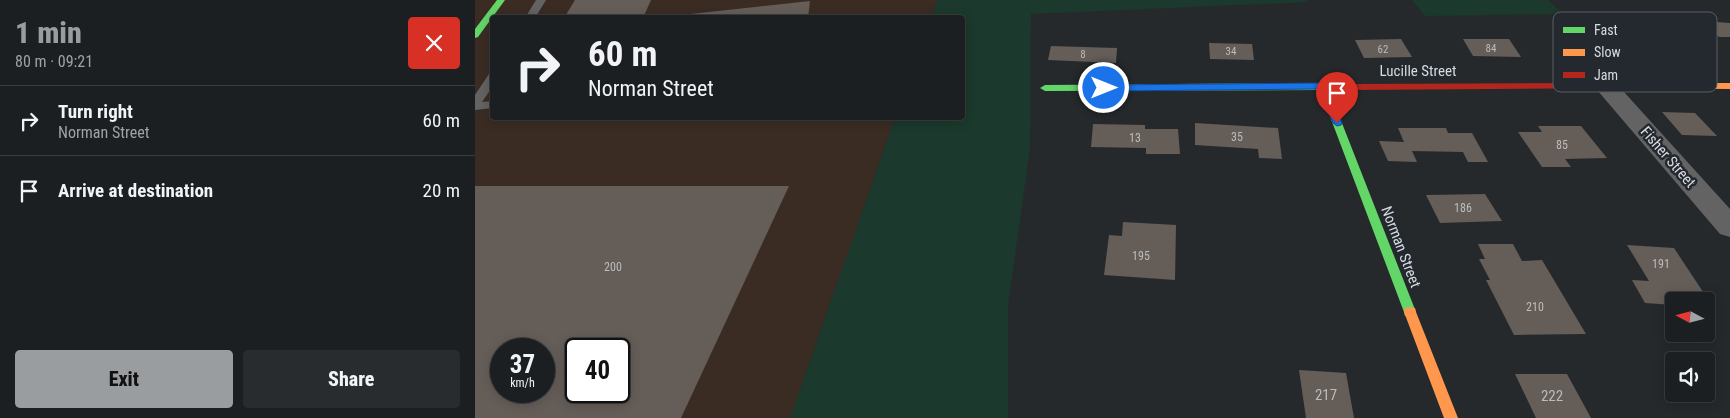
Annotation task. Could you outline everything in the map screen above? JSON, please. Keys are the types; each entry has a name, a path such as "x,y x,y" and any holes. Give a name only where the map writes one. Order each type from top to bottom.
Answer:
{"street":[{"path":"475,35 501,0"},
{"name":"Norman Street","path":"1323,86 1451,418"},
{"name":"Lucille Street","path":"1045,88 1553,86"},
{"name":"Lucille Street","path":"1717,86 1730,86"},
{"name":"Fisher Street","path":"1611,92 1730,227"}],"lane":[{"path":"531,15 541,0"},
{"path":"475,105 490,81"},
{"path":"475,105 490,104"}],"shaded area":[{"path":"475,0 938,0 932,15 490,15 490,120 894,120 790,418 475,418"}],"green space":[{"path":"938,0 1307,0 1308,2 1031,14 1030,149 1008,304 1008,418 790,418 894,120 965,120 965,15 932,15"},
{"path":"1412,0 1548,0 1561,12 1553,12 1553,14 1425,16"}],"building":[{"path":"575,0 651,0 644,15 566,15"},
{"path":"810,1 808,15 681,15"},
{"path":"1717,22 1730,23 1730,37 1719,37 1717,35"},
{"path":"1401,39 1412,57 1364,58 1355,40"},
{"path":"1463,39 1509,39 1521,57 1473,56"},
{"path":"1209,43 1252,44 1254,60 1210,59"},
{"path":"1051,46 1117,48 1116,63 1048,60"},
{"path":"1662,112 1695,113 1717,136 1682,135"},
{"path":"1195,123 1278,128 1282,159 1259,158 1258,149 1195,145"},
{"path":"1093,124 1145,125 1145,129 1178,129 1180,154 1146,154 1146,148 1091,147"},
{"path":"1538,126 1581,126 1607,158 1565,159 1571,167 1542,167 1518,132 1542,132"},
{"path":"1398,128 1446,128 1448,133 1472,133 1488,162 1468,162 1463,152 1412,151 1417,162 1388,161 1379,141 1404,142"},
{"path":"475,186 789,186 681,418 475,418"},
{"path":"1485,194 1502,221 1440,223 1426,195"},
{"path":"1123,222 1176,225 1175,280 1104,275 1109,235 1122,236"},
{"path":"1478,244 1513,244 1522,261 1542,260 1586,334 1514,335 1486,280 1490,280 1479,259 1485,259"},
{"path":"1627,245 1674,248 1703,292 1665,292 1665,304 1645,303 1632,280 1649,281"},
{"path":"1299,370 1346,373 1354,418 1306,418"},
{"path":"1515,374 1567,374 1591,418 1536,418"}],"traffic: fast":[{"path":"475,35 501,0"},
{"path":"1323,86 1410,312"},
{"path":"1045,88 1352,87"}],"traffic: slow":[{"path":"1717,86 1730,86"},
{"path":"1410,312 1451,418"}],"traffic: jam":[{"path":"1352,87 1553,86"}],"route":[{"path":"1104,88 1323,86 1337,123"}]}
